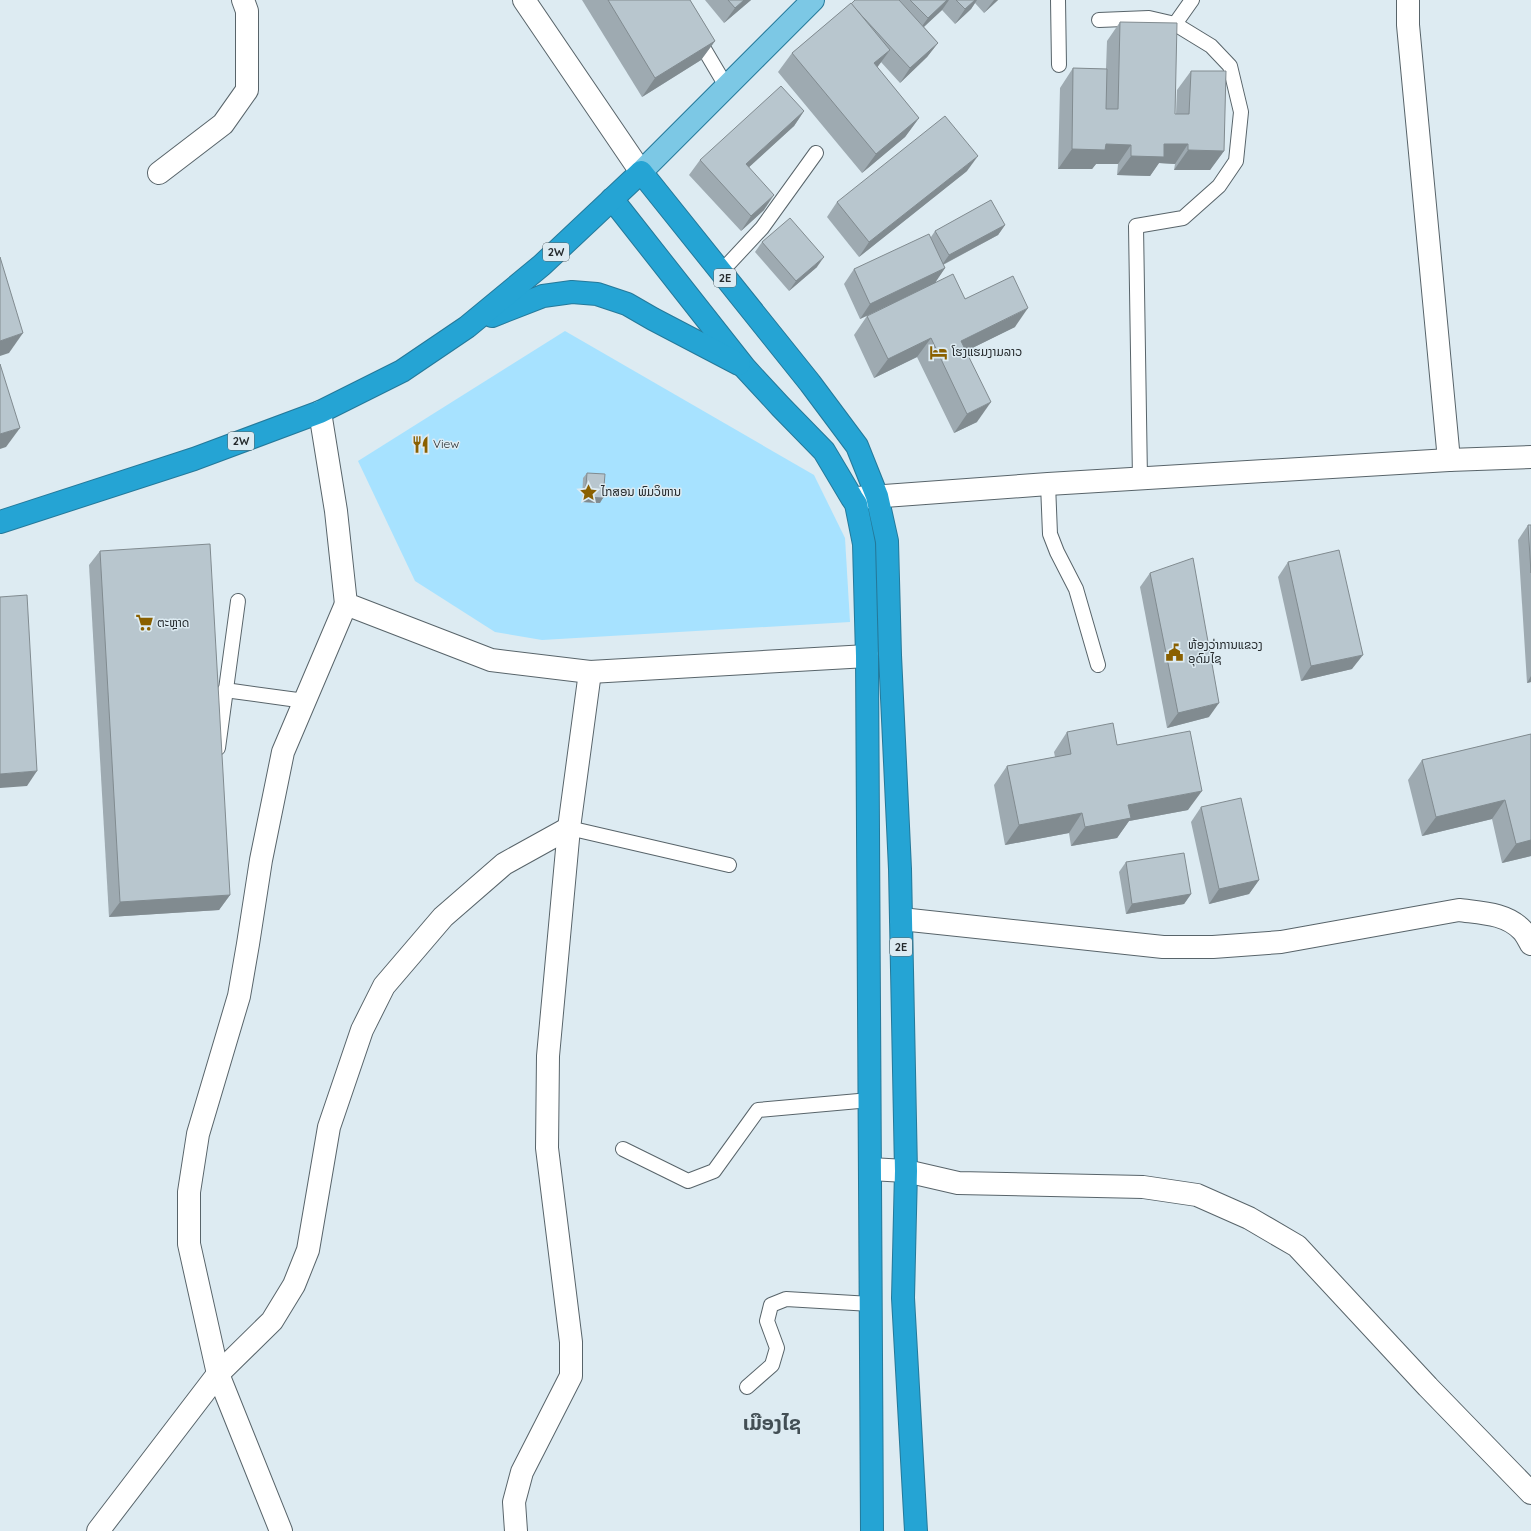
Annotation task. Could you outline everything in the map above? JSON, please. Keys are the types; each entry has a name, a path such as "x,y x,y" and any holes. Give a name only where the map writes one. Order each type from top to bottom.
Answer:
{"highway":[{"name":"2W","path":"0,522 194,459 320,412 402,371 467,327 542,265 641,172"},
{"name":"2E","path":"641,172 720,273 810,383 857,446 877,496 887,541 900,869 906,1171 903,1298 916,1531"},
{"path":"612,199 745,368 780,407 824,451 856,504 864,544 868,656 872,1531"},
{"path":"467,327 515,306 543,296 572,292 597,294 627,304 745,368"},
{"path":"869,871 900,869"}],"main road":[{"path":"641,172 813,0"}],"street":[{"path":"159,173 223,124 247,90 246,11 243,0"},
{"path":"524,0 641,172"},
{"path":"1408,0 1409,33 1449,460"},
{"path":"282,1531 218,1374 189,1244 189,1192 198,1134 239,996 261,860 283,752 346,604 336,511 320,412"},
{"path":"852,498 1048,484 1449,460 1531,457"},
{"path":"346,604 491,660 590,672 868,656"},
{"path":"516,1531 514,1502 522,1472 571,1376 571,1342 547,1148 548,1056 570,828 590,672"},
{"path":"98,1531 218,1374 272,1321 294,1286 308,1250 330,1127 362,1030 384,986 443,917 504,864 570,828"},
{"path":"901,918 1163,947 1213,947 1281,942 1459,910 1505,918 1522,930 1531,944"},
{"path":"870,1169 906,1171 958,1183 1143,1187 1197,1195 1249,1218 1297,1246 1428,1387 1531,1494"}],"lane":[{"path":"1058,0 1059,65"},
{"path":"1175,24 1192,0"},
{"path":"1099,20 1149,18 1175,24 1211,46 1230,66 1241,112 1236,161 1219,186 1183,218 1136,226 1140,479"},
{"path":"691,27 726,86"},
{"path":"720,273 762,228 816,153"},
{"path":"1048,484 1050,534 1057,552 1076,589 1098,665"},
{"path":"216,761 238,601"},
{"path":"226,690 305,701"},
{"path":"570,828 729,865"},
{"path":"623,1149 688,1181 714,1171 758,1110 870,1100"},
{"path":"747,1387 772,1365 777,1348 767,1322 771,1305 786,1299 871,1304"}],"shaded area":[{"path":"565,331 814,475 845,538 850,622 542,640 495,632 415,581 358,461"}],"building":[{"path":"608,0 690,0 715,41 655,78"},
{"path":"728,0 744,0 735,8"},
{"path":"855,0 899,0 938,43 910,68 851,4"},
{"path":"910,0 947,0 928,18"},
{"path":"956,0 975,0 965,9"},
{"path":"851,3 890,50 874,63 919,118 876,154 792,53"},
{"path":"1120,22 1177,23 1175,114 1189,114 1191,71 1226,71 1224,151 1188,150 1188,144 1164,144 1164,157 1131,156 1131,145 1106,144 1105,150 1072,149 1073,68 1107,69 1106,109 1118,109"},
{"path":"781,86 804,111 746,164 774,195 751,216 700,160"},
{"path":"945,116 978,156 869,242 837,202"},
{"path":"991,200 1005,225 949,255 935,231"},
{"path":"790,218 824,257 796,281 762,242"},
{"path":"929,234 945,268 870,304 854,269"},
{"path":"0,257 23,333 0,341"},
{"path":"953,274 965,299 1013,276 1028,308 961,341 991,402 967,414 931,338 888,359 867,316"},
{"path":"0,364 20,428 0,434"},
{"path":"587,473 605,474 603,498 585,497"},
{"path":"1528,525 1531,525 1531,573"},
{"path":"210,544 230,895 120,902 100,551"},
{"path":"1339,550 1363,655 1311,666 1288,562"},
{"name":"ຫ້ອງວ່າການແຂວງ ອຸດົມໄຊ","path":"1193,558 1219,703 1178,713 1150,573"},
{"path":"27,595 37,771 0,774 0,597"},
{"path":"1113,723 1117,745 1190,731 1202,791 1128,805 1131,818 1085,827 1082,813 1019,825 1007,766 1071,754 1067,732"},
{"path":"1531,734 1531,840 1516,844 1505,800 1436,817 1422,760"},
{"path":"1241,798 1259,880 1219,889 1201,807"},
{"path":"1184,853 1191,894 1132,904 1126,862"}],"place":[{"name":"ໂຮງແຮມງາມລາວ","path":"939,352"},
{"name":"View","path":"420,444"},
{"name":"ໄກສອນ ພົມວິຫານ","path":"588,492"},
{"name":"ຕະຫຼາດ","path":"144,623"},
{"name":"ຫ້ອງວ່າການແຂວງ ອຸດົມໄຊ","path":"1175,652"}],"district":[{"name":"ເມືອງໄຊ","path":"772,1423"}]}
